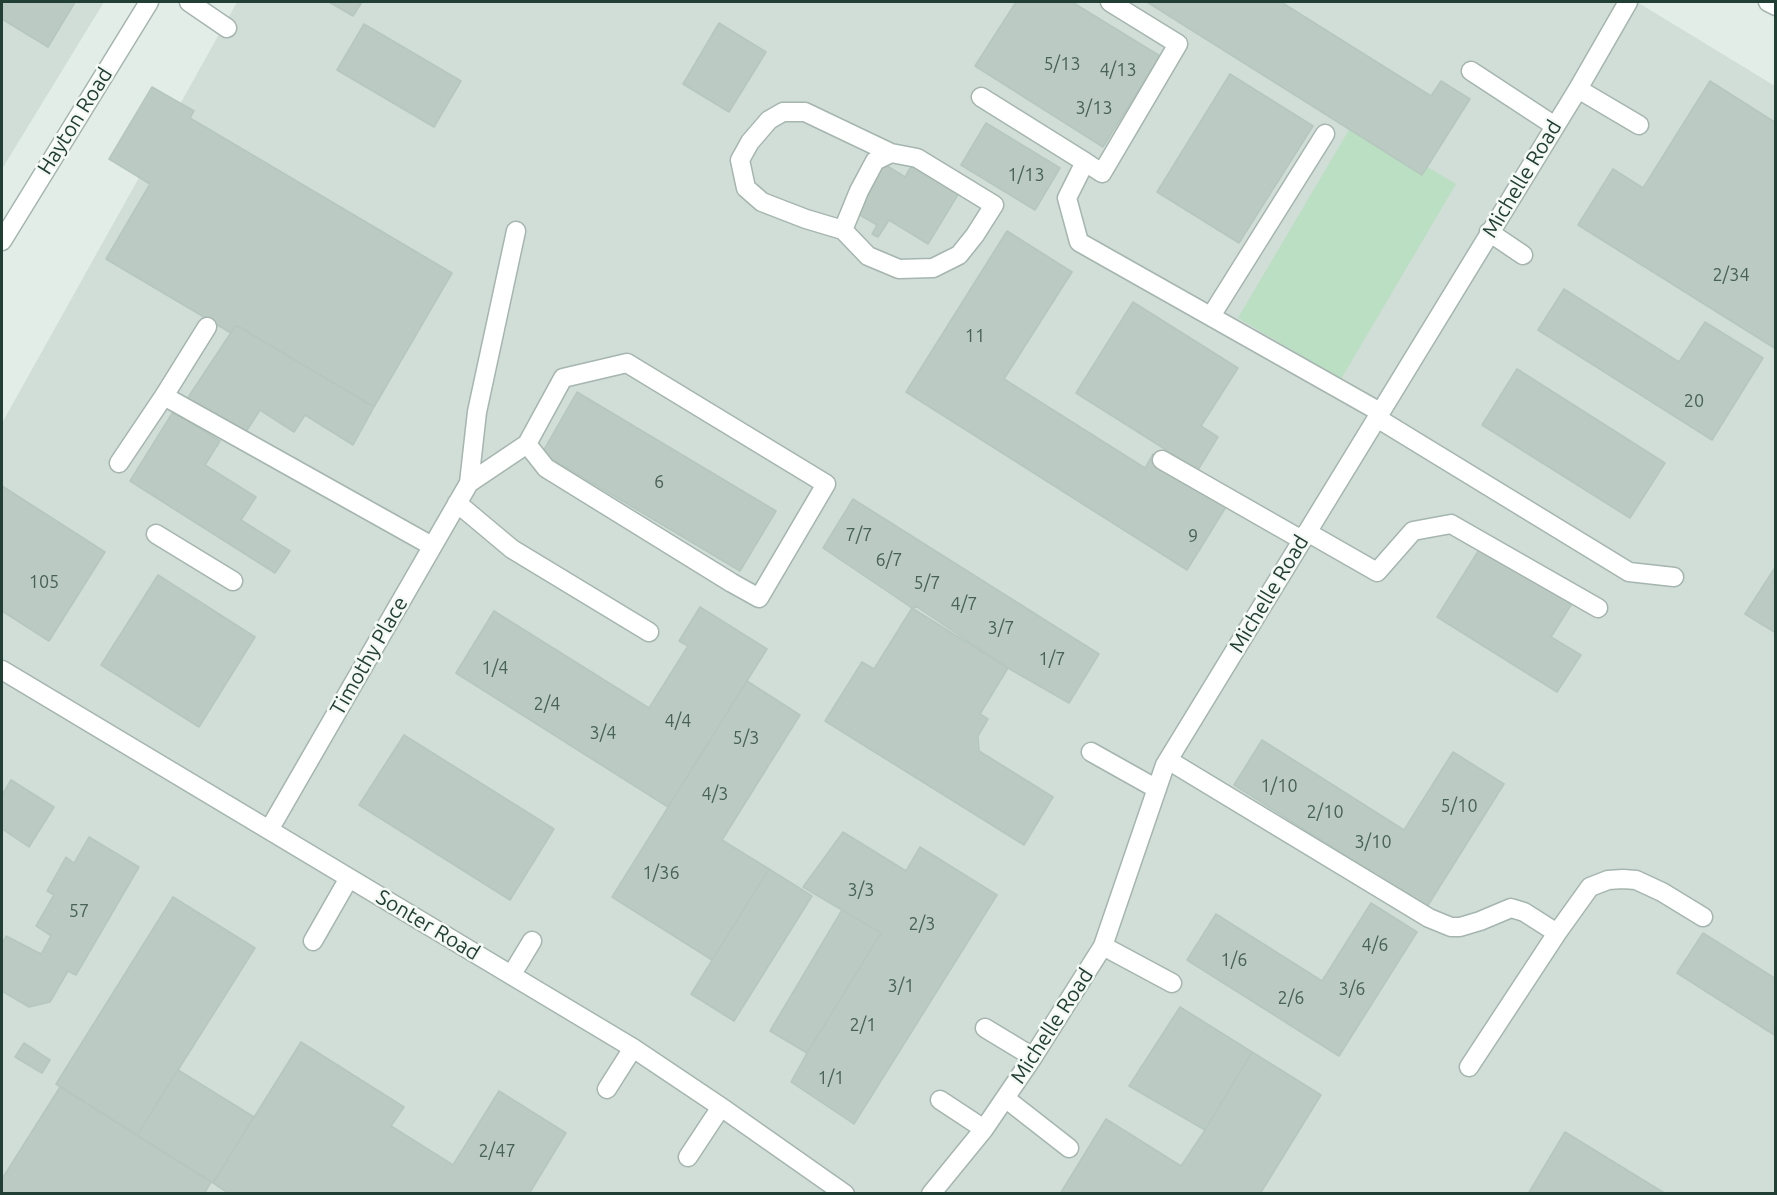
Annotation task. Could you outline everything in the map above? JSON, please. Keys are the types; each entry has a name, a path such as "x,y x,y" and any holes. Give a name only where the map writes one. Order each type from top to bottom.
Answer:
{"street":[{"name":"Hayton Road","path":"2,241 149,2"},
{"path":"189,2 227,28"},
{"path":"981,97 1102,173 1178,44 1110,2"},
{"name":"Michelle Road","path":"931,1194 984,1129 1033,1057 1102,946 1168,760 1578,89 1628,2"},
{"path":"1768,2 1775,5"},
{"path":"1471,71 1555,126"},
{"path":"1578,89 1640,125"},
{"path":"783,112 805,112 891,153 917,158 994,205 959,255 933,268 899,269 868,256 843,230 762,202 746,188 740,160 750,142 770,120 783,112"},
{"path":"1211,316 1325,134"},
{"path":"843,230 859,191 875,161 891,153"},
{"path":"1085,162 1066,198 1079,242 1211,316 1379,415 1629,572 1674,577"},
{"path":"469,483 477,412 516,231"},
{"path":"1489,232 1523,255"},
{"path":"119,463 207,327"},
{"path":"469,483 527,444 563,378 627,363 826,484 759,598 546,468 527,444"},
{"path":"164,396 432,546"},
{"path":"1162,460 1377,572 1413,531 1451,524 1598,608"},
{"name":"Timothy Place","path":"269,830 469,483"},
{"path":"457,503 512,549 649,632"},
{"path":"156,534 233,581"},
{"name":"Sonter Road","path":"2,670 633,1048 721,1107 824,1187 845,1194"},
{"path":"1091,752 1157,789"},
{"path":"1168,760 1429,918 1451,927 1460,927 1511,908 1524,912 1557,933"},
{"path":"313,941 349,878"},
{"path":"1469,1067 1590,887 1608,880 1635,880 1662,892 1703,916"},
{"path":"512,974 532,941"},
{"path":"1102,946 1172,983"},
{"path":"985,1028 1033,1057"},
{"path":"607,1089 633,1048"},
{"path":"1005,1098 1068,1148"},
{"path":"940,1101 984,1129"},
{"path":"688,1157 721,1107"}],"shaded area":[{"path":"2,2 104,2 2,169"},
{"path":"237,2 1637,2 1775,86 1775,1193 2,1194 2,423"}],"green space":[{"path":"1353,123 1456,184 1341,379 1238,318"}],"building":[{"path":"2,2 75,2 48,47 2,19"},
{"path":"329,2 362,2 353,16"},
{"path":"1016,2 1072,2 1160,56 1103,147 975,66"},
{"path":"1147,2 1281,2 1431,96 1441,81 1470,99 1422,175"},
{"path":"719,23 766,52 729,112 683,84"},
{"path":"364,24 461,81 434,127 337,70"},
{"path":"1230,74 1313,126 1239,243 1157,192"},
{"path":"1710,81 1776,123 1776,349 1578,225 1613,169 1643,188"},
{"path":"152,87 194,111 190,118 452,273 374,407 236,325 231,333 106,259 150,184 109,159"},
{"path":"986,123 1060,168 1035,210 961,165"},
{"path":"884,164 905,177 912,165 959,193 928,244 889,220 878,237 872,234 877,225 855,212"},
{"path":"1007,231 1072,272 1004,379 1145,468 1153,454 1229,502 1187,570 906,392"},
{"path":"1564,289 1679,362 1705,322 1763,358 1712,440 1538,330"},
{"path":"1133,302 1238,368 1201,426 1218,437 1198,470 1076,393"},
{"path":"236,325 374,407 353,445 305,415 294,432 260,410 244,435 187,399"},
{"path":"1517,369 1665,463 1630,518 1482,425"},
{"path":"577,392 776,511 740,571 542,453"},
{"path":"173,412 220,441 205,465 256,497 241,520 290,551 275,573 130,481"},
{"path":"2,486 105,552 49,641 2,611"},
{"path":"853,499 1099,654 1069,703 1008,668 917,607 912,608 823,548"},
{"path":"1482,545 1573,602 1551,637 1581,655 1557,692 1437,617"},
{"path":"1776,566 1776,633 1745,614"},
{"path":"158,575 255,637 199,727 101,665"},
{"path":"700,607 767,649 668,807 456,673 494,611 649,708 688,646 679,641"},
{"path":"912,608 1008,668 980,714 988,719 978,736 979,751 1053,797 1024,845 825,721 862,662 874,669"},
{"path":"747,681 800,715 722,840 769,869 712,960 612,897"},
{"path":"404,735 554,829 510,900 359,805"},
{"path":"1262,740 1404,830 1453,752 1504,784 1427,907 1234,785"},
{"path":"11,780 54,807 29,847 2,829 2,795"},
{"path":"843,832 906,871 920,847 997,895 854,1124 791,1082 881,933 803,887"},
{"path":"89,837 139,867 76,975 68,971 50,1002 29,1007 2,991 2,944 6,936 41,954 51,936 36,926 54,895 47,891 66,857 74,863"},
{"path":"769,869 812,896 734,1021 691,994"},
{"path":"173,897 255,948 137,1135 56,1084"},
{"path":"1371,903 1417,932 1339,1056 1187,960 1216,914 1322,981"},
{"path":"842,910 881,933 807,1053 770,1031"},
{"path":"1703,933 1776,979 1776,1036 1677,973"},
{"path":"1180,1007 1252,1052 1205,1130 1129,1086"},
{"path":"301,1042 404,1107 391,1126 453,1165 499,1091 566,1133 529,1194 230,1194 213,1183"},
{"path":"24,1043 50,1060 42,1073 15,1057"},
{"path":"1252,1052 1321,1095 1260,1194 1060,1194 1106,1119 1181,1166"},
{"path":"178,1070 254,1117 213,1183 137,1135"},
{"path":"60,1087 211,1182 204,1194 2,1194 2,1179"},
{"path":"1565,1132 1666,1194 1528,1194"}]}
